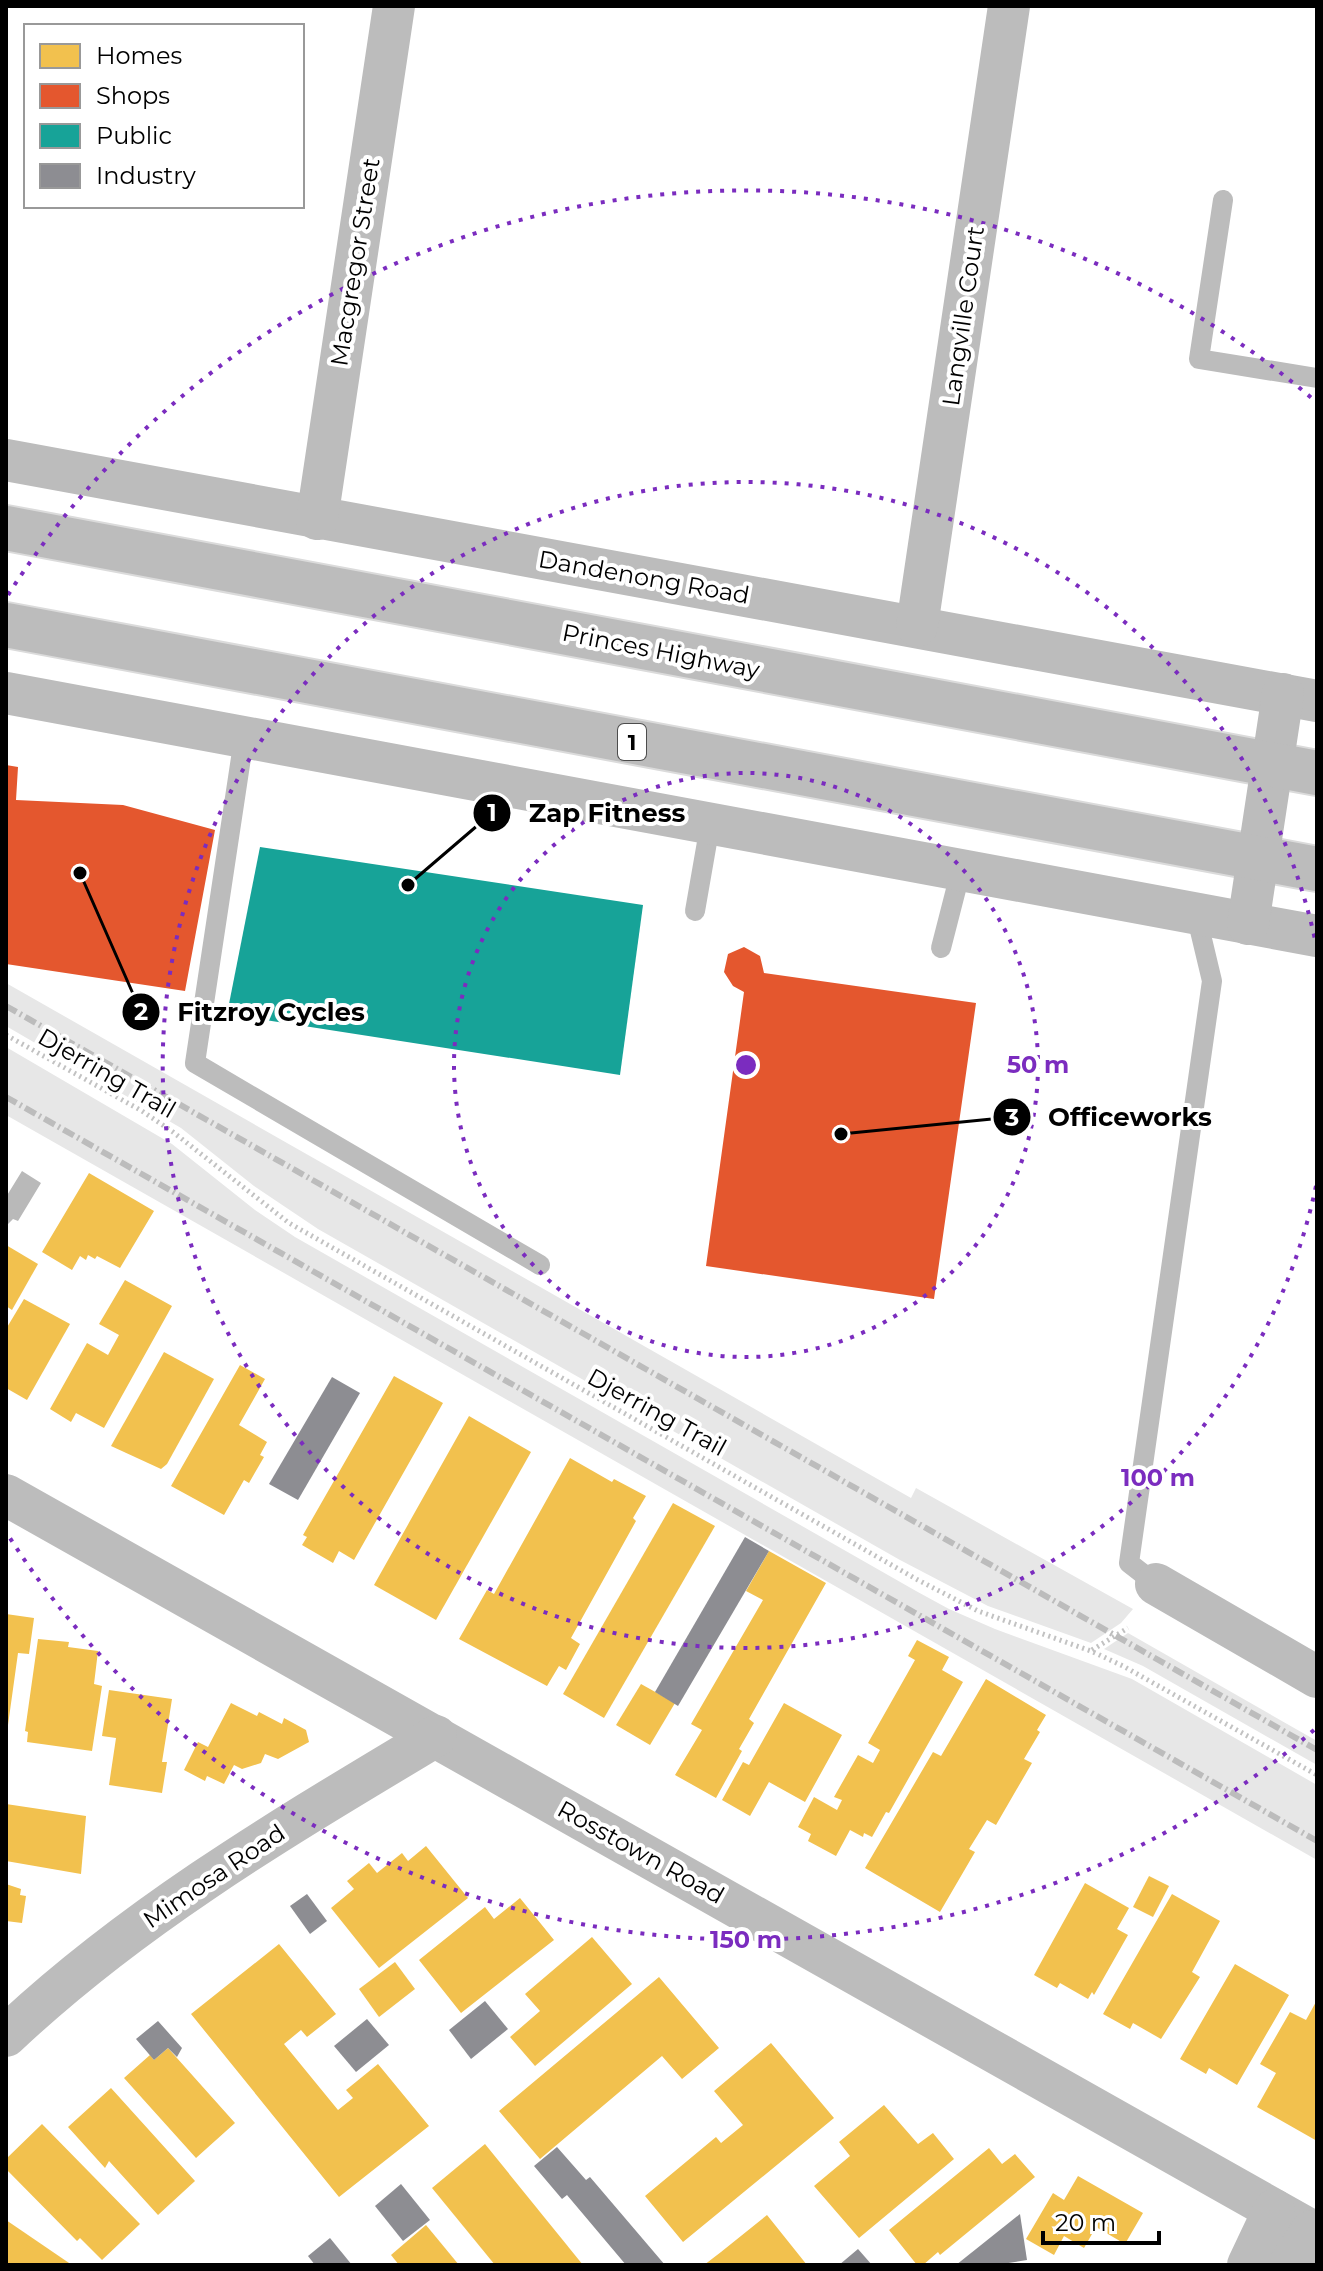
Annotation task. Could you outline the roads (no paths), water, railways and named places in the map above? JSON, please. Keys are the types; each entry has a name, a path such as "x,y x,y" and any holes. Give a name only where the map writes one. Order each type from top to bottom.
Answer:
{"highway":[{"name":"Princes Highway","path":"6,528 1317,773"},
{"name":"1","path":"6,625 1317,869"}],"street":[{"name":"Macgregor Street","path":"317,519 394,6"},
{"name":"Langville Court","path":"917,626 1009,6"},
{"name":"Dandenong Road","path":"6,460 1300,698 1272,764 1248,924"},
{"path":"6,693 1317,936"},
{"name":"Rosstown Road","path":"6,1495 1274,2210 1306,2243"},
{"path":"1142,1574 1317,1677"},
{"name":"Mimosa Road","path":"6,2036 105,1951 192,1888 267,1837 436,1736"},
{"path":"1248,2265 1274,2210"}],"lane":[{"path":"1223,200 1199,359 1317,378"},
{"path":"244,738 195,1063 540,1265"},
{"path":"695,911 710,825"},
{"path":"941,948 961,870"},
{"path":"1142,1574 1212,981 1196,914"}],"railway":[{"path":"6,1006 1317,1750"},
{"path":"6,1097 1317,1841"}],"place":[{"name":"Fitzroy Cycles","path":"80,873"},
{"name":"Zap Fitness","path":"408,885"},
{"name":"Officeworks","path":"841,1134"}]}
